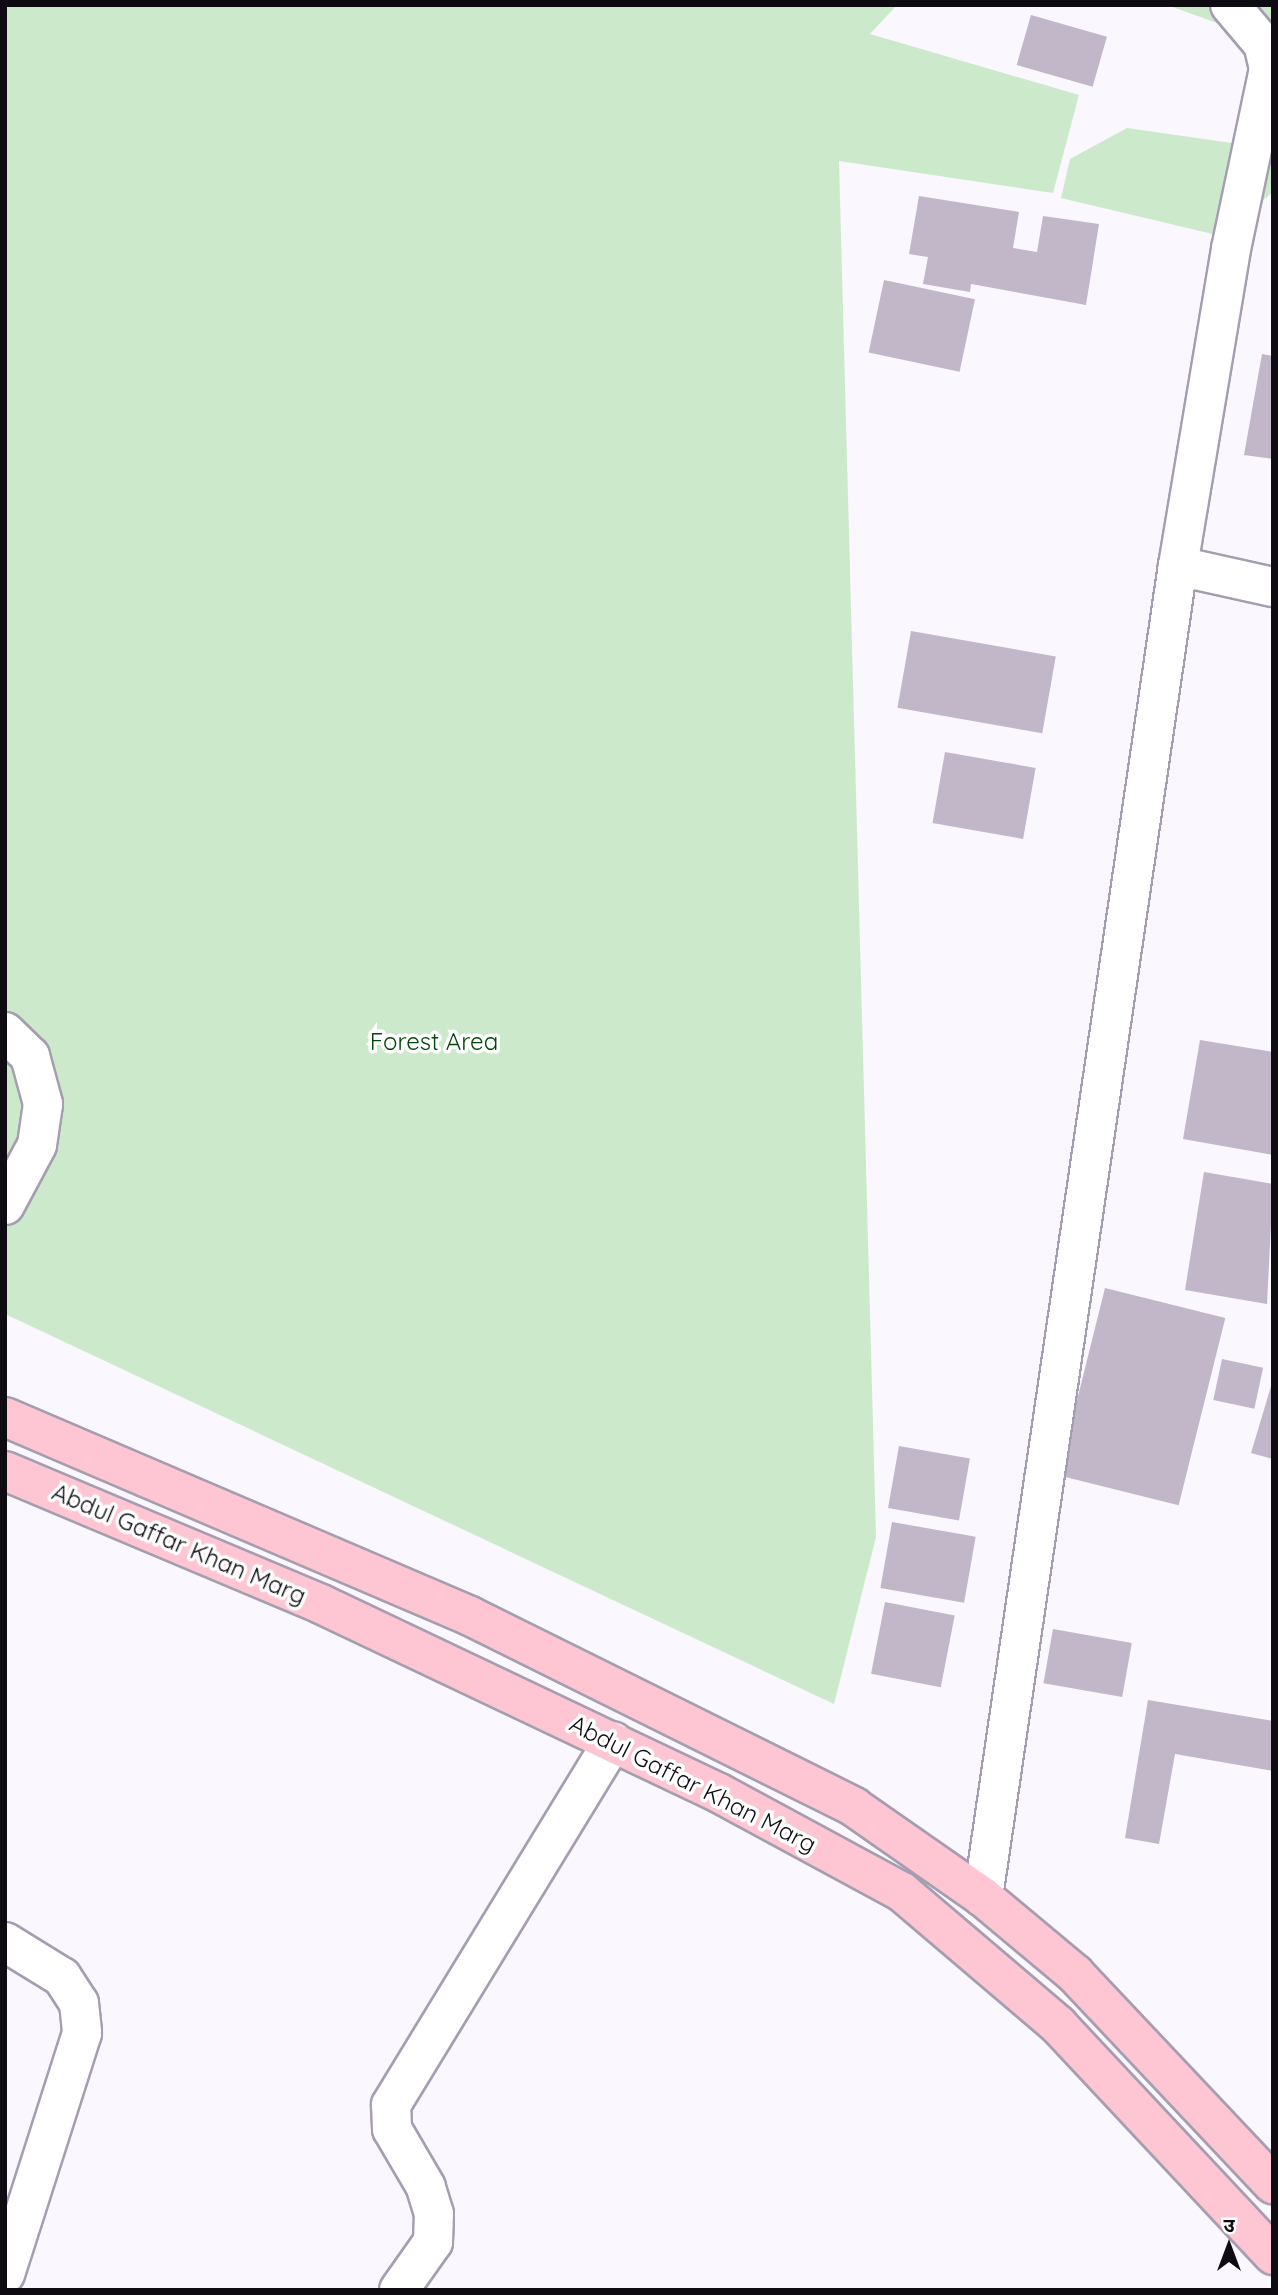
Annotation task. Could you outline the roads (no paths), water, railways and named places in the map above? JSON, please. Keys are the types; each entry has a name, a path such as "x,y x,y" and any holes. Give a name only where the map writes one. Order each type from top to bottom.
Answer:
{"main road":[{"name":"Abdul Gaffar Khan Marg","path":"5,1417 470,1616 854,1807 984,1897 1075,1974 1273,2185"},
{"name":"Abdul Gaffar Khan Marg","path":"5,1471 321,1604 613,1742 902,1892 1058,2025 1273,2255"}],"street":[{"path":"984,1897 1178,566 1231,249 1269,69 1263,44 1230,5"},
{"path":"1178,566 1273,587"},
{"path":"5,1032 30,1056 43,1104 37,1145 5,1205"},
{"path":"399,2290 433,2242 434,2214 426,2187 392,2129 391,2105 613,1742"},
{"path":"5,1942 62,1978 79,2003 82,2033 5,2274"}],"park label":[{"name":"Forest Area","path":"434,1042"}]}
